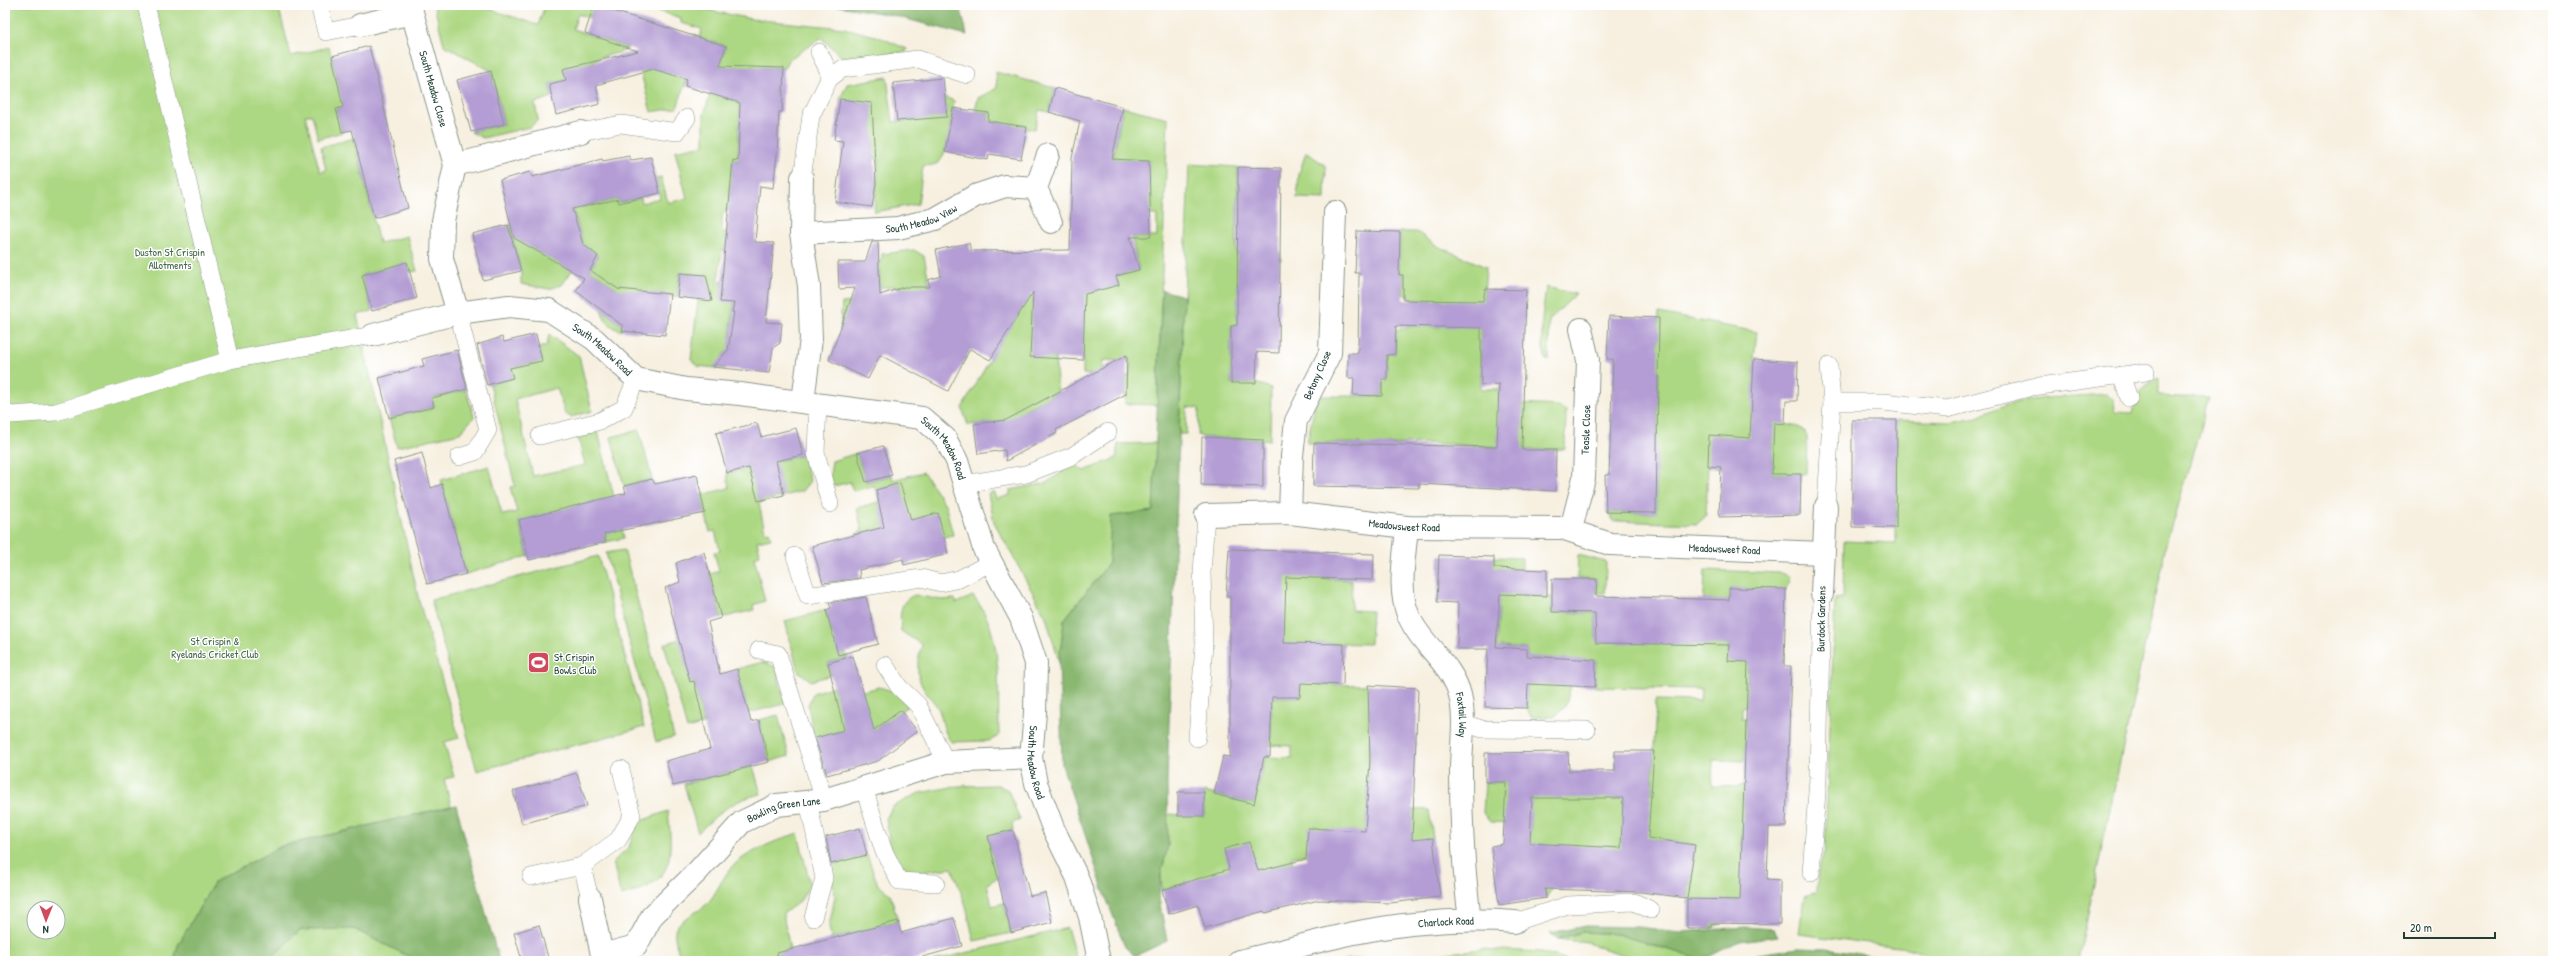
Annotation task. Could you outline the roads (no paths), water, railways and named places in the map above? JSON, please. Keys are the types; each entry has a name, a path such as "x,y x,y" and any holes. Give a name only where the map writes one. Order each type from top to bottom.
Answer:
{"street":[{"name":"South Meadow Close","path":"360,24 411,9 455,165 443,221 442,259 458,313"},
{"path":"455,165 581,132"},
{"path":"1048,155 1036,188 1050,222"},
{"path":"802,178 801,233 809,286 811,402"},
{"name":"South Meadow View","path":"801,233 898,228 935,219 976,196 1006,186 1036,188"},
{"name":"Betony Close","path":"1290,513 1292,456 1296,421 1330,353 1334,212"},
{"name":"South Meadow Road","path":"373,335 458,313 508,306 549,310 594,340 636,379 686,389 811,402 922,418 945,438 957,461 990,563 1021,618 1036,663 1035,713 1031,758 1036,783 1053,828 1077,876 1092,924 1099,961"},
{"name":"Teasle Close","path":"1571,529 1584,478 1588,360 1582,329"},
{"name":"Burdock Gardens","path":"1822,594 1826,506"},
{"name":"Meadowsweet Road","path":"1206,515 1290,513 1407,527 1571,529 1610,544 1823,553"},
{"name":"Foxtail Way","path":"1407,527 1403,595 1409,617 1455,680 1460,695 1463,723 1461,825 1464,877 1470,919"},
{"name":"Bowling Green Lane","path":"590,898 602,955 636,946 652,916 697,872 742,822 777,805 816,801 864,788 946,762 1031,758"},
{"name":"Charlock Road","path":"1240,961 1349,934 1470,919 1515,922"}],"lane":[{"path":"146,5 230,360"},
{"path":"319,5 326,32 360,24"},
{"path":"820,52 828,70 829,79"},
{"path":"802,178 811,116 829,79 842,69 918,59 967,75"},
{"path":"581,132 620,124 677,132 687,118"},
{"path":"458,313 488,430 475,452 459,457"},
{"path":"5,412 11,415 56,412 230,360 373,335"},
{"name":"Burdock Gardens","path":"1826,506 1832,402 1829,366"},
{"path":"1832,402 1883,402 1948,409 2032,387 2146,372"},
{"path":"2121,375 2129,398"},
{"path":"540,436 600,421 624,408 636,379"},
{"path":"811,402 816,453 830,504"},
{"path":"964,484 1026,474 1072,456 1108,432"},
{"name":"Meadowsweet Road","path":"1197,738 1204,645 1202,573 1206,515"},
{"path":"795,556 808,596 921,578 941,583 959,579 990,563"},
{"name":"Burdock Gardens","path":"1811,873 1818,778 1822,594"},
{"path":"759,650 778,654 816,801 824,878 813,918"},
{"path":"885,665 899,687 918,705 946,762"},
{"path":"1463,723 1482,729 1587,730"},
{"path":"531,877 582,866 618,840 632,816 621,769"},
{"path":"864,788 883,849 899,881 936,883"},
{"path":"582,866 590,898"},
{"name":"Charlock Road","path":"1515,922 1568,905 1634,902 1651,910"}],"place":[{"name":"St Crispin Bowls Club","path":"538,663"}],"park label":[{"name":"Duston St Crispin Allotments","path":"170,258"},
{"name":"St Crispin & Ryelands Cricket Club","path":"215,647"}]}
